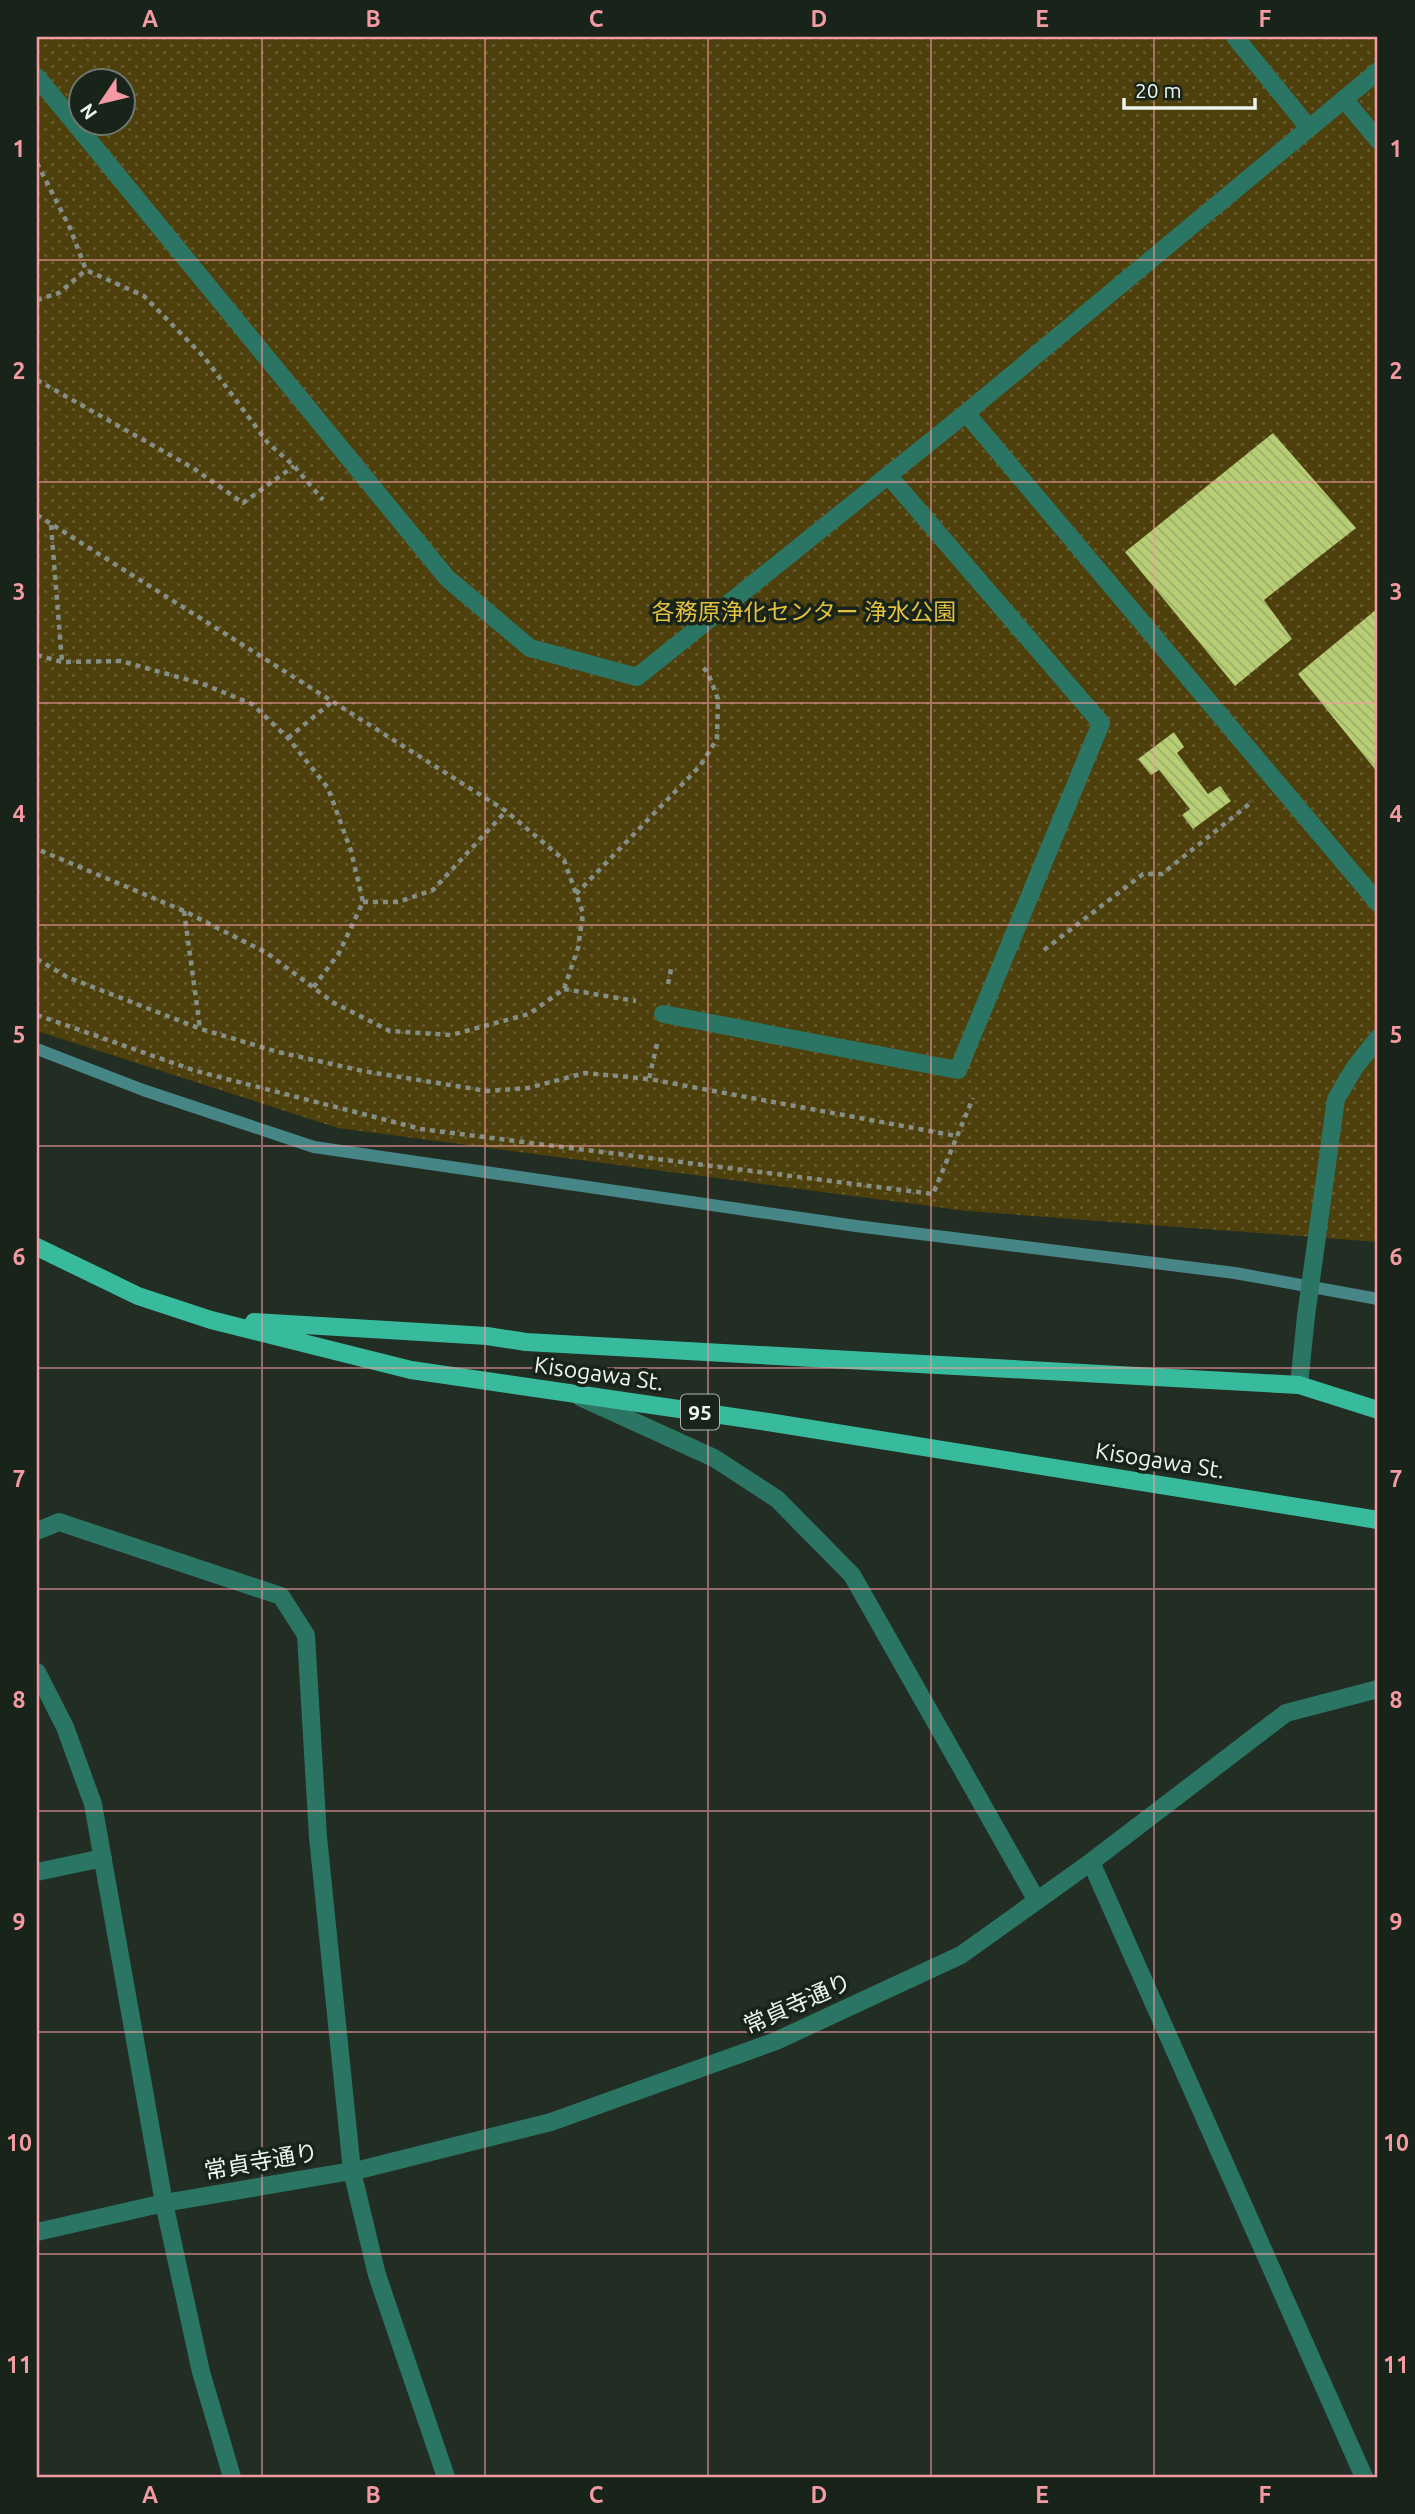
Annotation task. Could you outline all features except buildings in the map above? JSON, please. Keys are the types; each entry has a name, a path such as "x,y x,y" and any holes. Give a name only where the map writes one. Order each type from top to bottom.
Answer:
{"main road":[{"name":"Kisogawa St.","path":"37,1247 138,1296 211,1320 411,1370 768,1422 1378,1520"},
{"path":"211,1320 487,1336 526,1342 1299,1385 1378,1410"}],"street":[{"path":"1235,37 1309,128"},
{"path":"37,77 447,578 530,648 637,677 966,413 1378,71"},
{"path":"1344,99 1378,140"},
{"path":"966,413 1378,903"},
{"path":"663,1009 958,1070 1101,723 888,475"},
{"path":"1299,1385 1336,1099 1355,1067 1378,1038"},
{"path":"574,1394 714,1458 777,1499 852,1575 1037,1901"},
{"path":"37,1531 59,1522 281,1596 306,1635 318,1837 352,2171 377,2275 446,2477"},
{"path":"37,1672 65,1727 93,1804 164,2203 201,2372 232,2477"},
{"name":"常貞寺通り","path":"37,2232 164,2203 352,2171 551,2122 776,2041 961,1955 1091,1862 1286,1713 1378,1689"},
{"path":"37,1872 103,1858"},
{"path":"1091,1862 1364,2477"}],"path":[{"path":"37,163 70,228 86,270 144,296 204,357 268,443 294,466 323,500"},
{"path":"37,300 59,293 86,270"},
{"path":"37,380 193,468 243,503 294,466"},
{"path":"37,515 506,811 564,860 583,913 578,948 564,989 529,1014 452,1035 390,1031 334,1003 267,953 184,911 37,849"},
{"path":"51,525 62,662"},
{"path":"576,894 700,766 717,739 718,699 708,673 681,641"},
{"path":"37,655 62,662 121,661 203,684 252,704 288,738 328,788 351,852 363,902 339,953 313,988"},
{"path":"288,738 333,701"},
{"path":"363,902 398,902 433,890 506,811"},
{"path":"184,911 201,1029"},
{"path":"37,959 68,977 201,1029 278,1052 363,1070 488,1091 528,1088 584,1073 649,1079 957,1136"},
{"path":"649,1079 671,969"},
{"path":"564,989 663,1009"}],"green space":[{"name":"各務原浄化センター 浄水公園","path":"37,37 1378,37 1378,1242 967,1211 338,1128 37,1031"}],"waterway":[{"path":"37,1049 143,1090 314,1147 856,1226 1235,1273 1378,1299"}]}
